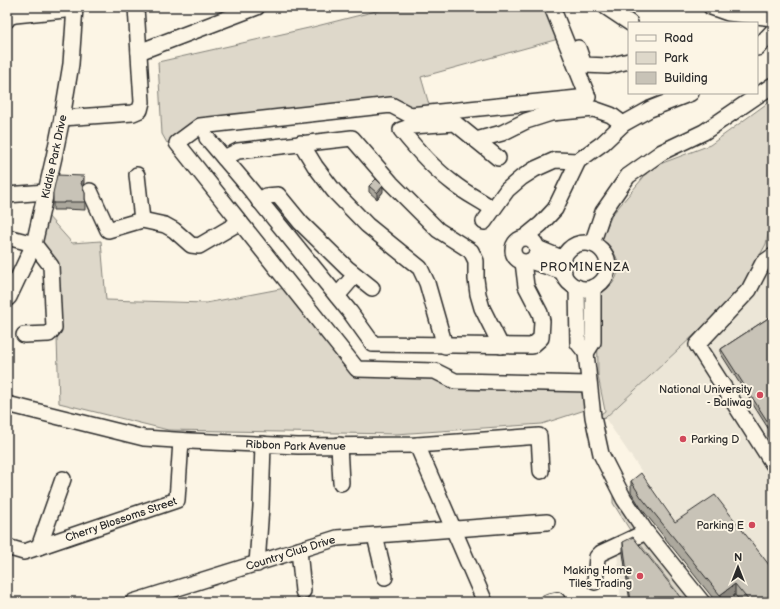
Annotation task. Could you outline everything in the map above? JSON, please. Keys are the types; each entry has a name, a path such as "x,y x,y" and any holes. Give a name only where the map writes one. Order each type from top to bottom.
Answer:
{"street":[{"path":"62,118 134,113 140,110 142,102 136,7"},
{"path":"139,52 257,7"},
{"path":"552,7 588,97 410,115 391,105 216,124 200,126 177,143 356,369 435,371 455,381 589,384"},
{"path":"562,7 584,64 608,66 628,61"},
{"path":"606,7 628,22"},
{"path":"711,7 728,13 773,18"},
{"path":"7,20 8,17 15,15 75,8"},
{"name":"Kiddie Park Drive","path":"7,299 34,244 62,118 71,64 75,8"},
{"path":"758,47 773,31"},
{"path":"592,244 603,212 628,176 662,152 704,132 773,85"},
{"path":"564,266 530,257 516,258 513,248 517,241 524,238 541,224 555,209 578,161 603,143 623,124 650,109 688,94"},
{"path":"476,140 502,133 526,120 552,113 594,109 611,115 623,124"},
{"path":"492,209 454,184 435,168 418,151 401,130 412,126 455,123 498,158"},
{"path":"207,138 337,296 373,344 532,346 541,338 542,321 540,313 526,286 532,241 524,238"},
{"path":"224,158 238,151 352,138 390,183 438,230 471,251 476,261 476,279 482,308 501,346"},
{"path":"301,143 315,166 334,191 367,225 420,268 427,283 446,346"},
{"path":"484,222 507,190 521,178 535,169 555,160 578,161"},
{"path":"137,175 142,220"},
{"path":"90,191 108,230 142,220 166,225 191,245 199,246 240,222"},
{"path":"7,195 46,192"},
{"path":"259,201 272,194 278,195 301,223 346,268 372,288"},
{"path":"7,237 34,244 51,266 54,328 49,334 24,335"},
{"path":"578,244 592,244 600,249 606,256 608,265 607,274 601,282 593,287 585,289 577,287 566,279 564,266 567,252 578,244"},
{"path":"773,256 763,263 749,290 697,345 773,464"},
{"path":"337,296 355,275"},
{"path":"577,287 578,343 586,353 593,417 601,454 624,499 646,532 702,602"},
{"path":"586,353 593,342 593,287"},
{"name":"Ribbon Park Avenue","path":"8,406 144,438 181,441 263,444 417,445 539,436 541,471"},
{"name":"Cherry Blossoms Street","path":"11,553 24,552 177,500 181,441"},
{"path":"257,564 263,444"},
{"path":"339,445 341,483"},
{"path":"417,445 485,602"},
{"path":"39,547 63,479"},
{"name":"Country Club Drive","path":"133,602 337,538 547,522"},
{"path":"595,582 596,562 600,553 646,532"},
{"path":"375,536 385,578"},
{"path":"299,550 303,591"}],"shaded area":[{"path":"773,211 773,602 740,602 681,529 605,418 739,293 766,244"},
{"name":"Making Home Tiles Trading","path":"633,546 676,602 621,602 617,552"}],"green space":[{"path":"392,7 549,7 562,38 421,77 430,108 198,120 167,143 162,134 158,62 313,27"},
{"path":"773,99 773,211 766,244 739,293 605,418 599,420 598,416 605,411 598,376 597,294 606,290 612,284 618,270 618,262 615,254 601,240 612,215 652,167 710,145"},
{"path":"47,215 72,243 101,241 106,300 206,303 285,288 356,376 434,375 581,389 585,410 542,424 396,434 168,430 59,403 55,273 40,250"},
{"path":"613,496 692,602 685,602 633,535 613,503"}],"building":[{"path":"57,175 84,176 81,183 85,193 85,202 53,203 53,193"},
{"path":"376,179 383,186 377,193 369,186"},
{"name":"National University - Baliwag","path":"773,315 773,430 721,349"},
{"path":"641,473 675,522 715,495 773,570 773,602 750,602 735,584 720,595 641,497 631,481"},
{"name":"Making Home Tiles Trading","path":"633,537 684,602 631,602 623,542"}],"place":[{"name":"National University - Baliwag","path":"760,395"},
{"name":"Parking D","path":"683,439"},
{"name":"Parking E","path":"752,525"},
{"name":"Making Home Tiles Trading","path":"640,576"}],"district":[{"name":"PROMINENZA","path":"585,267"}]}
